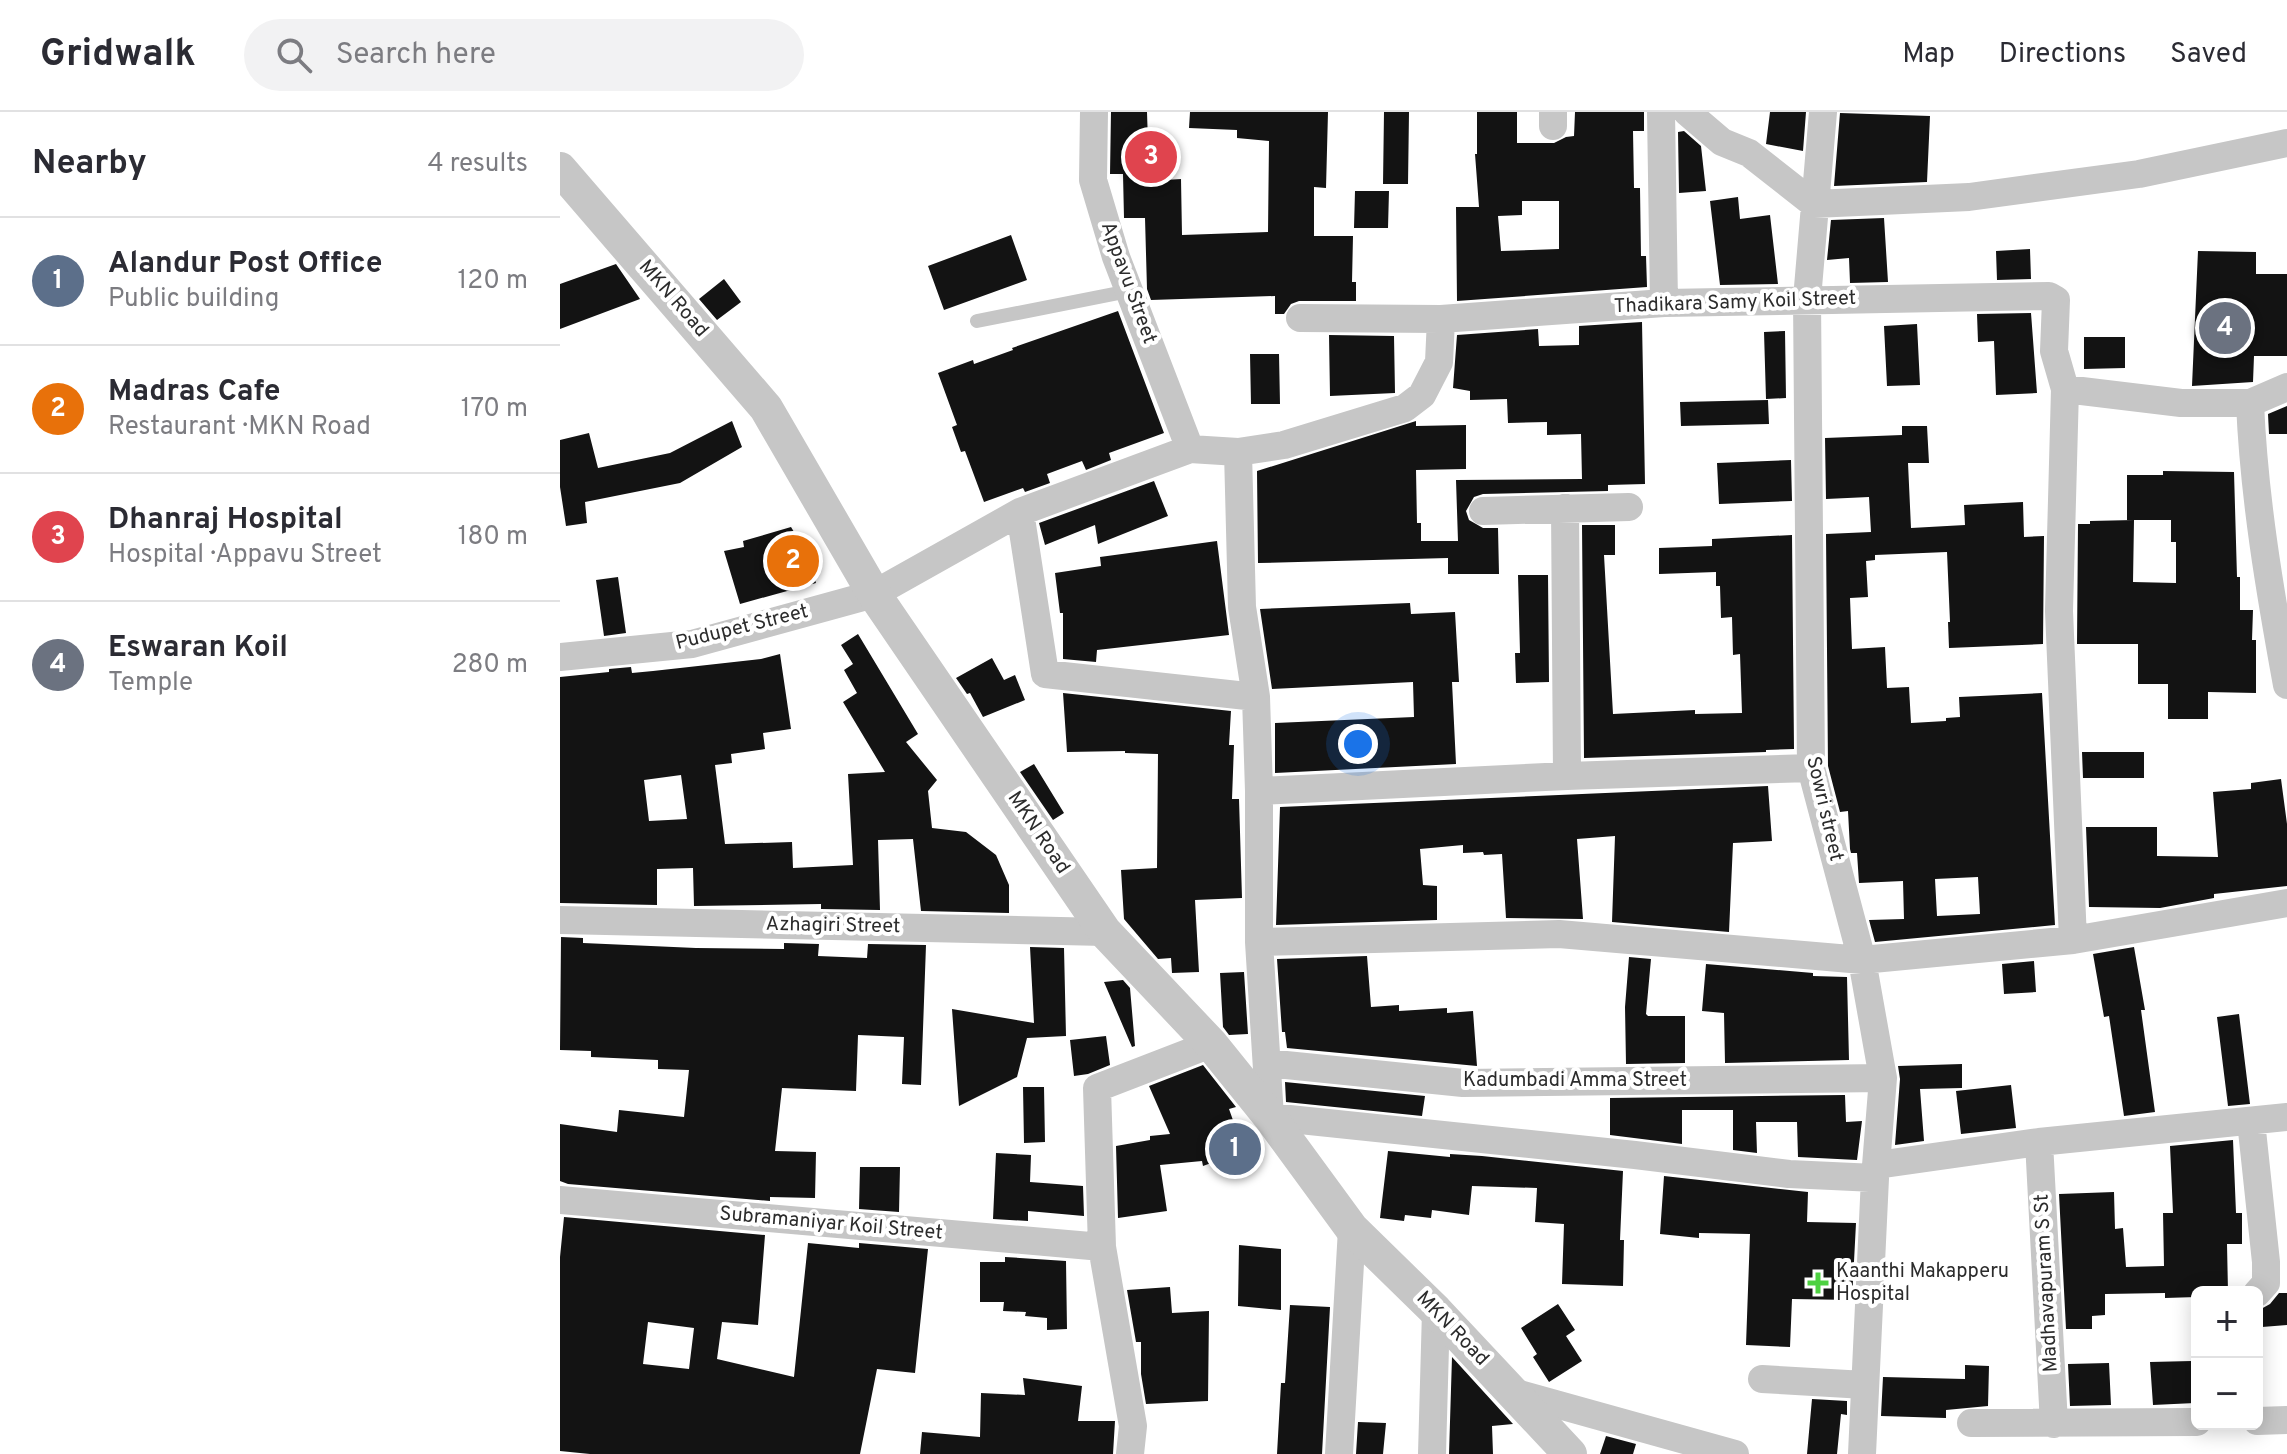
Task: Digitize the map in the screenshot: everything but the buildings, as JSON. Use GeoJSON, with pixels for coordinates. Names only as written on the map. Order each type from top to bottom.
{"type":"FeatureCollection","features":[{"type":"Feature","properties":{"kind":"street","name":"Appavu Street"},"geometry":{"type":"LineString","coordinates":[[1094,112],[1093,180],[1129,291],[1190,449]]}},
{"type":"Feature","properties":{"kind":"street"},"geometry":{"type":"LineString","coordinates":[[1661,112],[1664,303]]}},
{"type":"Feature","properties":{"kind":"street"},"geometry":{"type":"LineString","coordinates":[[1687,112],[1722,142],[1749,153],[1814,204],[1969,197],[2139,174],[2287,143]]}},
{"type":"Feature","properties":{"kind":"street","name":"Sowri street"},"geometry":{"type":"LineString","coordinates":[[1823,112],[1807,299],[1811,768],[1862,960],[1883,1078],[1862,1454]]}},
{"type":"Feature","properties":{"kind":"street","name":"MKN Road"},"geometry":{"type":"LineString","coordinates":[[560,169],[766,408],[874,594],[1105,932],[1211,1044],[1270,1117],[1352,1229],[1436,1311],[1570,1454]]}},
{"type":"Feature","properties":{"kind":"street","name":"Thadikara Samy Koil Street"},"geometry":{"type":"LineString","coordinates":[[1300,318],[1441,319],[1664,303],[2054,297],[2057,306],[2054,351],[2065,389],[2059,611],[2073,940]]}},
{"type":"Feature","properties":{"kind":"street"},"geometry":{"type":"LineString","coordinates":[[874,594],[1020,512],[1190,449],[1238,452],[1284,445],[1405,408],[1422,395],[1439,362],[1441,319]]}},
{"type":"Feature","properties":{"kind":"street"},"geometry":{"type":"LineString","coordinates":[[2065,389],[2181,403],[2250,403],[2287,387]]}},
{"type":"Feature","properties":{"kind":"street"},"geometry":{"type":"LineString","coordinates":[[2250,403],[2251,442],[2267,572],[2287,685]]}},
{"type":"Feature","properties":{"kind":"street"},"geometry":{"type":"LineString","coordinates":[[1238,452],[1242,607],[1256,697],[1259,942],[1270,1117],[1789,1174],[1876,1171],[2039,1142],[2287,1117]]}},
{"type":"Feature","properties":{"kind":"street"},"geometry":{"type":"LineString","coordinates":[[1483,511],[1629,507]]}},
{"type":"Feature","properties":{"kind":"street"},"geometry":{"type":"LineString","coordinates":[[1565,508],[1567,776]]}},
{"type":"Feature","properties":{"kind":"street"},"geometry":{"type":"LineString","coordinates":[[1020,512],[1045,674],[1256,697]]}},
{"type":"Feature","properties":{"kind":"street","name":"Pudupet Street"},"geometry":{"type":"LineString","coordinates":[[560,657],[692,644],[874,594]]}},
{"type":"Feature","properties":{"kind":"street"},"geometry":{"type":"LineString","coordinates":[[1259,791],[1811,768]]}},
{"type":"Feature","properties":{"kind":"street"},"geometry":{"type":"LineString","coordinates":[[1259,942],[1559,934],[1862,960],[2073,940],[2287,903]]}},
{"type":"Feature","properties":{"kind":"street","name":"Azhagiri Street"},"geometry":{"type":"LineString","coordinates":[[560,920],[1105,932]]}},
{"type":"Feature","properties":{"kind":"street"},"geometry":{"type":"LineString","coordinates":[[1130,1454],[1133,1426],[1102,1247],[1097,1088],[1211,1044]]}},
{"type":"Feature","properties":{"kind":"street","name":"Kadumbadi Amma Street"},"geometry":{"type":"LineString","coordinates":[[1267,1063],[1463,1083],[1883,1078]]}},
{"type":"Feature","properties":{"kind":"street"},"geometry":{"type":"LineString","coordinates":[[2251,1121],[2266,1262],[2266,1283],[2263,1286]]}},
{"type":"Feature","properties":{"kind":"street","name":"Madhavapuram S St"},"geometry":{"type":"LineString","coordinates":[[2039,1142],[2054,1424]]}},
{"type":"Feature","properties":{"kind":"street","name":"Subramaniyar Koil Street"},"geometry":{"type":"LineString","coordinates":[[560,1200],[1102,1247]]}},
{"type":"Feature","properties":{"kind":"street"},"geometry":{"type":"LineString","coordinates":[[1339,1454],[1352,1229]]}},
{"type":"Feature","properties":{"kind":"street"},"geometry":{"type":"LineString","coordinates":[[1432,1454],[1436,1311]]}},
{"type":"Feature","properties":{"kind":"street"},"geometry":{"type":"LineString","coordinates":[[1762,1379],[1865,1385]]}},
{"type":"Feature","properties":{"kind":"street"},"geometry":{"type":"LineString","coordinates":[[1512,1392],[1735,1454]]}},
{"type":"Feature","properties":{"kind":"street"},"geometry":{"type":"LineString","coordinates":[[2263,1421],[2287,1420]]}},
{"type":"Feature","properties":{"kind":"street"},"geometry":{"type":"LineString","coordinates":[[1971,1423],[2191,1422]]}},
{"type":"Feature","properties":{"kind":"lane"},"geometry":{"type":"LineString","coordinates":[[977,321],[1129,291]]}},
{"type":"Feature","properties":{"kind":"place","name":"Dhanraj Hospital"},"geometry":{"type":"Point","coordinates":[1151,157]}},
{"type":"Feature","properties":{"kind":"place","name":"Eswaran Koil"},"geometry":{"type":"Point","coordinates":[2225,328]}},
{"type":"Feature","properties":{"kind":"place","name":"Madras Cafe"},"geometry":{"type":"Point","coordinates":[793,561]}},
{"type":"Feature","properties":{"kind":"place","name":"Alandur Post Office"},"geometry":{"type":"Point","coordinates":[1235,1149]}},
{"type":"Feature","properties":{"kind":"place","name":"Kaanthi Makapperu Hospital"},"geometry":{"type":"Point","coordinates":[1818,1283]}}]}
